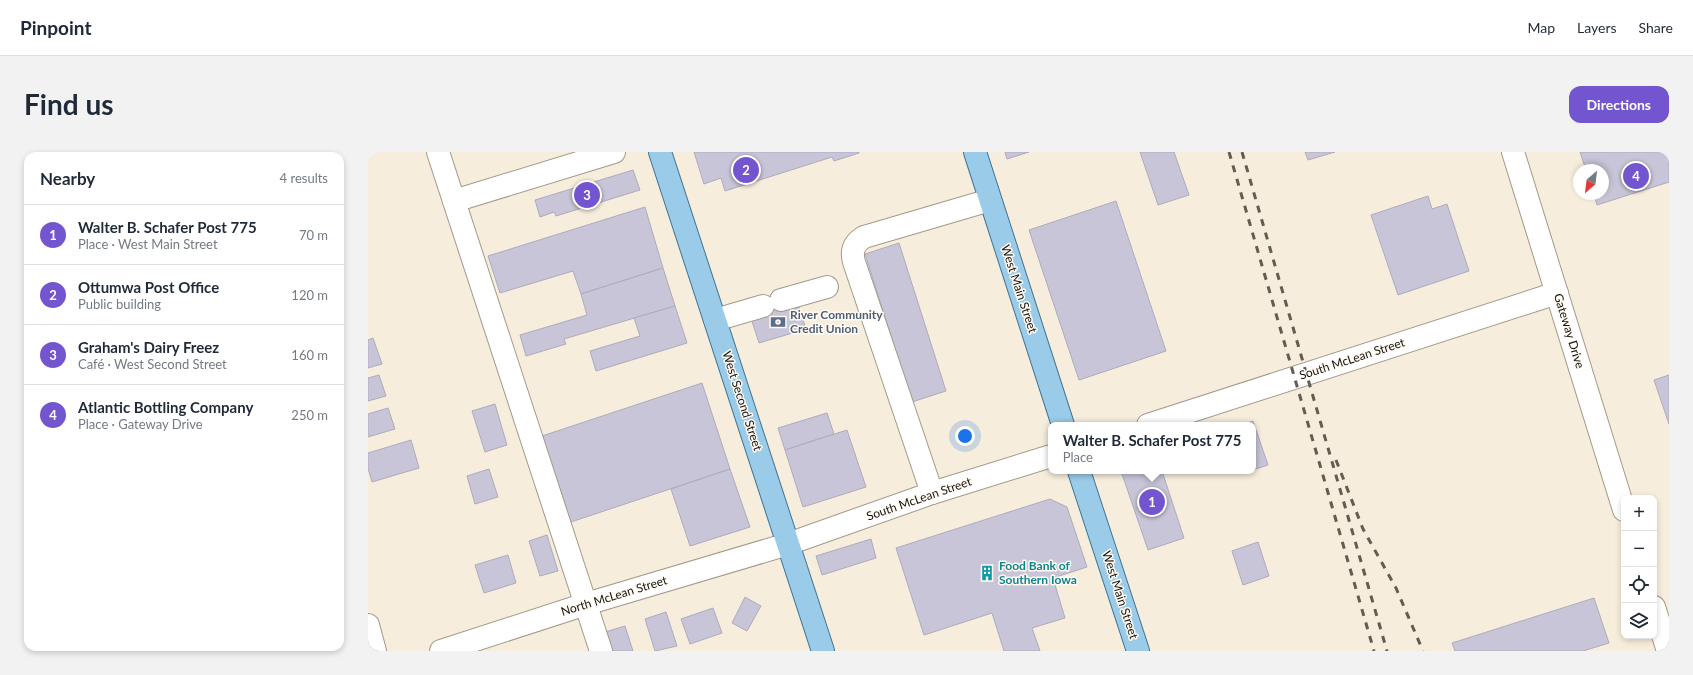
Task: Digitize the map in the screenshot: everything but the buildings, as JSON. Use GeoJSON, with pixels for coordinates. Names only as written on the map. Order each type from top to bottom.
{"type":"FeatureCollection","features":[{"type":"Feature","properties":{"kind":"main road","name":"West Second Street"},"geometry":{"type":"LineString","coordinates":[[660,152],[823,651]]}},
{"type":"Feature","properties":{"kind":"main road","name":"West Main Street"},"geometry":{"type":"LineString","coordinates":[[975,152],[1063,422]]}},
{"type":"Feature","properties":{"kind":"main road","name":"West Main Street"},"geometry":{"type":"LineString","coordinates":[[1079,474],[1138,651]]}},
{"type":"Feature","properties":{"kind":"street"},"geometry":{"type":"LineString","coordinates":[[438,152],[601,651]]}},
{"type":"Feature","properties":{"kind":"street"},"geometry":{"type":"LineString","coordinates":[[454,201],[614,152]]}},
{"type":"Feature","properties":{"kind":"street","name":"Gateway Drive"},"geometry":{"type":"LineString","coordinates":[[1513,152],[1621,500]]}},
{"type":"Feature","properties":{"kind":"street"},"geometry":{"type":"LineString","coordinates":[[932,493],[854,262],[853,250],[859,240],[864,237],[990,200]]}},
{"type":"Feature","properties":{"kind":"street"},"geometry":{"type":"LineString","coordinates":[[715,320],[827,287]]}},
{"type":"Feature","properties":{"kind":"street","name":"South McLean Street"},"geometry":{"type":"LineString","coordinates":[[1157,422],[1557,292]]}},
{"type":"Feature","properties":{"kind":"street","name":"South McLean Street"},"geometry":{"type":"LineString","coordinates":[[788,544],[932,493],[1048,457]]}},
{"type":"Feature","properties":{"kind":"street","name":"North McLean Street"},"geometry":{"type":"LineString","coordinates":[[441,651],[586,604],[788,544]]}},
{"type":"Feature","properties":{"kind":"street"},"geometry":{"type":"LineString","coordinates":[[1657,616],[1668,651]]}},
{"type":"Feature","properties":{"kind":"street"},"geometry":{"type":"LineString","coordinates":[[368,625],[375,651]]}},
{"type":"Feature","properties":{"kind":"railway"},"geometry":{"type":"LineString","coordinates":[[1229,152],[1374,651]]}},
{"type":"Feature","properties":{"kind":"railway"},"geometry":{"type":"LineString","coordinates":[[1242,152],[1387,651]]}},
{"type":"Feature","properties":{"kind":"railway"},"geometry":{"type":"LineString","coordinates":[[1336,460],[1363,529],[1396,588],[1423,651]]}},
{"type":"Feature","properties":{"kind":"place","name":"Ottumwa Post Office"},"geometry":{"type":"Point","coordinates":[746,170]}},
{"type":"Feature","properties":{"kind":"place","name":"Atlantic Bottling Company"},"geometry":{"type":"Point","coordinates":[1636,176]}},
{"type":"Feature","properties":{"kind":"place","name":"Graham's Dairy Freez"},"geometry":{"type":"Point","coordinates":[587,195]}},
{"type":"Feature","properties":{"kind":"place","name":"River Community Credit Union"},"geometry":{"type":"Point","coordinates":[778,322]}},
{"type":"Feature","properties":{"kind":"place","name":"Walter B. Schafer Post 775"},"geometry":{"type":"Point","coordinates":[1152,502]}},
{"type":"Feature","properties":{"kind":"place","name":"Food Bank of Southern Iowa"},"geometry":{"type":"Point","coordinates":[987,573]}}]}
